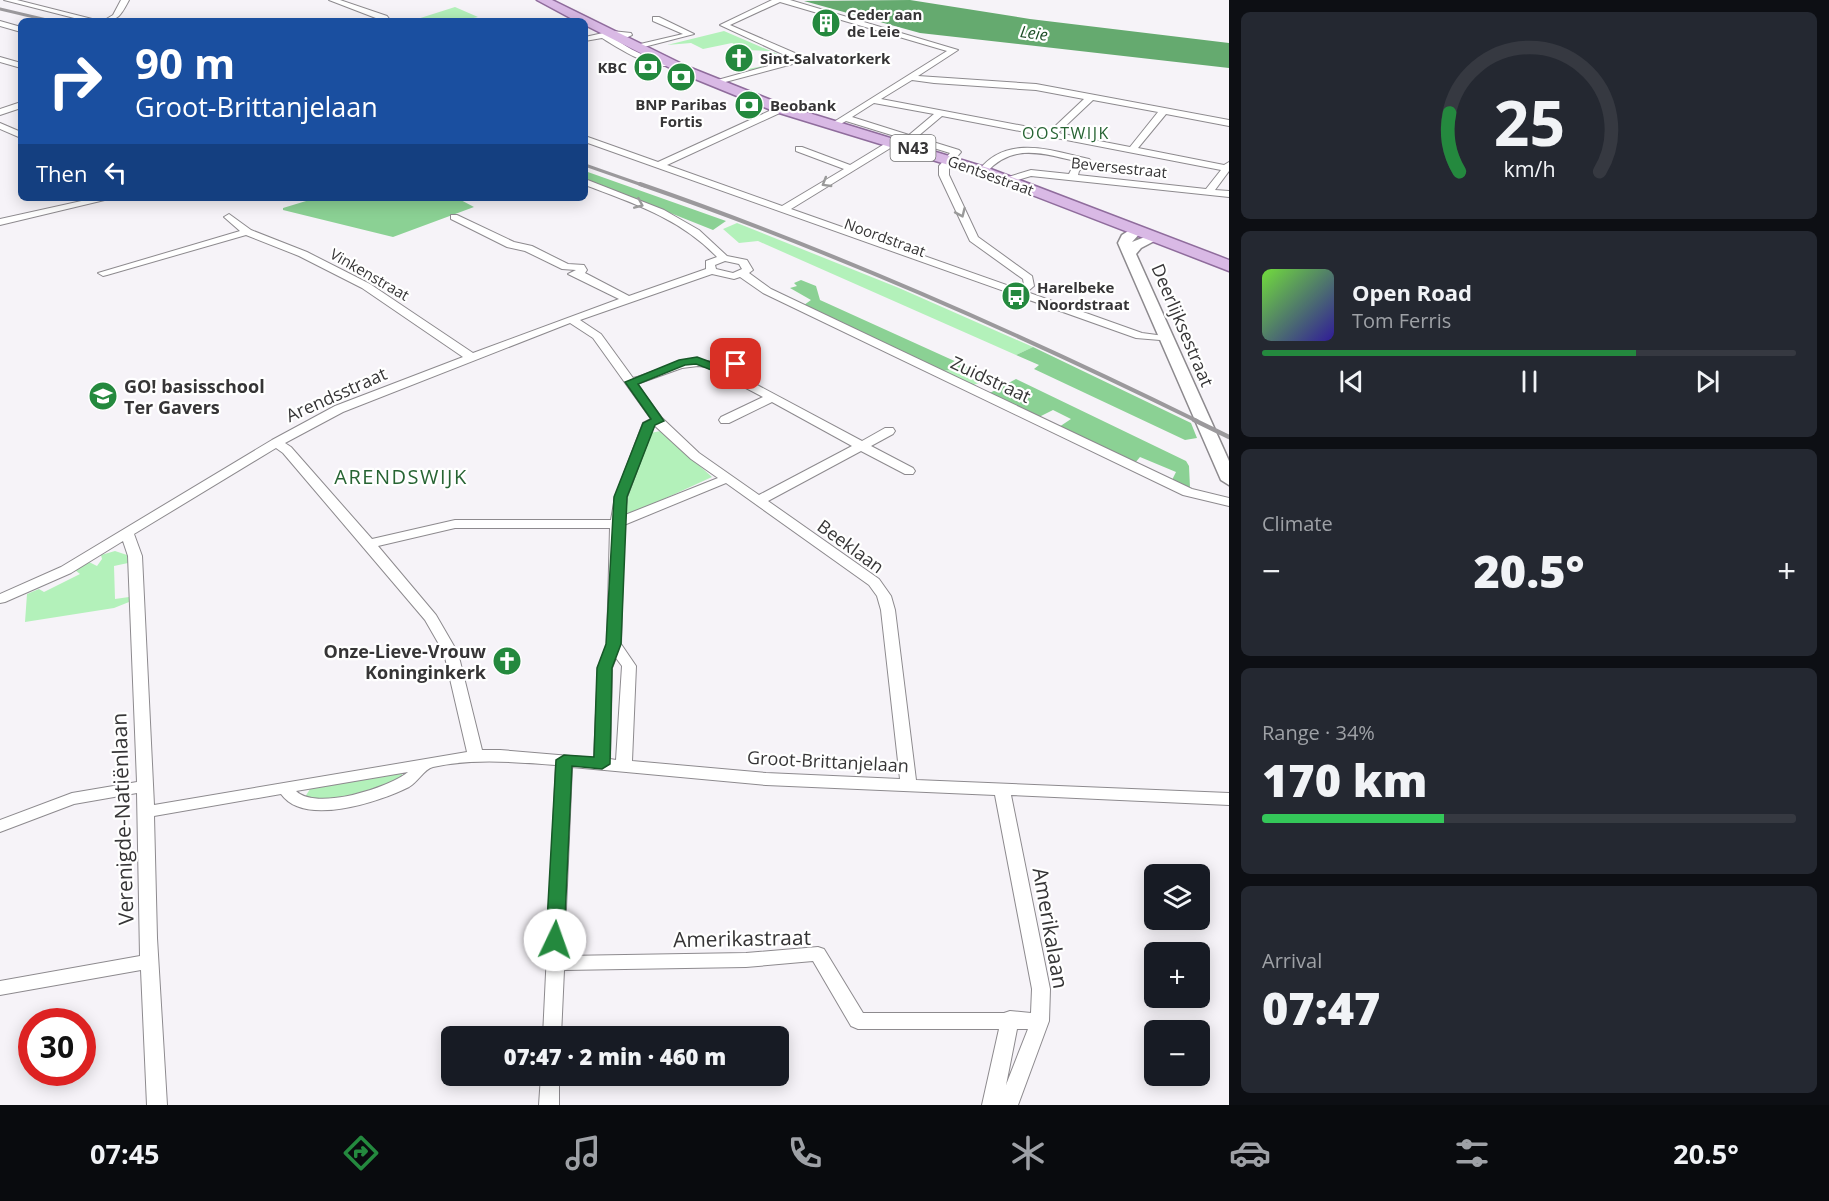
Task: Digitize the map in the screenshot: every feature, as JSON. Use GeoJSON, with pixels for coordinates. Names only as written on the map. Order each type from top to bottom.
{"type":"FeatureCollection","features":[{"type":"Feature","properties":{"kind":"main road","name":"N43"},"geometry":{"type":"LineString","coordinates":[[543,0],[576,18]]}},
{"type":"Feature","properties":{"kind":"main road","name":"N43"},"geometry":{"type":"LineString","coordinates":[[555,0],[628,35]]}},
{"type":"Feature","properties":{"kind":"main road","name":"N43"},"geometry":{"type":"LineString","coordinates":[[588,24],[606,34]]}},
{"type":"Feature","properties":{"kind":"main road","name":"Gentsestraat"},"geometry":{"type":"LineString","coordinates":[[606,34],[644,46]]}},
{"type":"Feature","properties":{"kind":"main road","name":"Gentsestraat"},"geometry":{"type":"LineString","coordinates":[[628,35],[689,72],[781,109],[839,122],[949,159],[1155,237]]}},
{"type":"Feature","properties":{"kind":"main road","name":"Deerlijksestraat"},"geometry":{"type":"LineString","coordinates":[[1136,230],[1125,243],[1229,480]]}},
{"type":"Feature","properties":{"kind":"main road","name":"N43"},"geometry":{"type":"LineString","coordinates":[[1155,237],[1229,266]]}},
{"type":"Feature","properties":{"kind":"main road","name":"Deerlijksestraat"},"geometry":{"type":"LineString","coordinates":[[1130,253],[1136,245],[1155,237]]}},
{"type":"Feature","properties":{"kind":"street"},"geometry":{"type":"LineString","coordinates":[[8,0],[83,18]]}},
{"type":"Feature","properties":{"kind":"street"},"geometry":{"type":"LineString","coordinates":[[112,18],[116,16],[125,0]]}},
{"type":"Feature","properties":{"kind":"street"},"geometry":{"type":"LineString","coordinates":[[333,0],[379,18]]}},
{"type":"Feature","properties":{"kind":"street"},"geometry":{"type":"LineString","coordinates":[[717,83],[801,59],[724,25],[780,0],[953,48],[954,52],[839,122]]}},
{"type":"Feature","properties":{"kind":"street"},"geometry":{"type":"LineString","coordinates":[[644,46],[690,34],[656,19]]}},
{"type":"Feature","properties":{"kind":"street"},"geometry":{"type":"LineString","coordinates":[[0,23],[18,29]]}},
{"type":"Feature","properties":{"kind":"street"},"geometry":{"type":"LineString","coordinates":[[588,38],[606,34],[628,35]]}},
{"type":"Feature","properties":{"kind":"street","name":"Gentsestraat"},"geometry":{"type":"LineString","coordinates":[[606,34],[635,53],[661,63],[673,63]]}},
{"type":"Feature","properties":{"kind":"street"},"geometry":{"type":"LineString","coordinates":[[0,59],[18,65]]}},
{"type":"Feature","properties":{"kind":"street"},"geometry":{"type":"LineString","coordinates":[[912,77],[934,81],[1036,87],[1229,123]]}},
{"type":"Feature","properties":{"kind":"street"},"geometry":{"type":"LineString","coordinates":[[1026,150],[1092,96]]}},
{"type":"Feature","properties":{"kind":"street"},"geometry":{"type":"LineString","coordinates":[[872,100],[938,115],[1228,166],[1209,191]]}},
{"type":"Feature","properties":{"kind":"street"},"geometry":{"type":"LineString","coordinates":[[885,103],[882,109],[885,116]]}},
{"type":"Feature","properties":{"kind":"street"},"geometry":{"type":"LineString","coordinates":[[0,112],[18,106]]}},
{"type":"Feature","properties":{"kind":"street"},"geometry":{"type":"LineString","coordinates":[[659,165],[781,109]]}},
{"type":"Feature","properties":{"kind":"street"},"geometry":{"type":"LineString","coordinates":[[1132,150],[1165,111]]}},
{"type":"Feature","properties":{"kind":"street"},"geometry":{"type":"LineString","coordinates":[[911,138],[938,115]]}},
{"type":"Feature","properties":{"kind":"street"},"geometry":{"type":"LineString","coordinates":[[839,122],[911,138],[956,152],[944,166],[944,175],[970,233],[980,244],[1028,278],[1029,286],[1018,294]]}},
{"type":"Feature","properties":{"kind":"street"},"geometry":{"type":"LineString","coordinates":[[0,126],[18,134]]}},
{"type":"Feature","properties":{"kind":"street","name":"Noordstraat"},"geometry":{"type":"LineString","coordinates":[[588,140],[784,209],[790,218],[941,273],[983,280],[1140,336],[1168,339]]}},
{"type":"Feature","properties":{"kind":"street"},"geometry":{"type":"LineString","coordinates":[[784,209],[894,142]]}},
{"type":"Feature","properties":{"kind":"street"},"geometry":{"type":"LineString","coordinates":[[799,149],[851,168]]}},
{"type":"Feature","properties":{"kind":"street"},"geometry":{"type":"LineString","coordinates":[[983,171],[990,160],[1000,154],[1026,150],[1086,161],[1075,170],[1073,178]]}},
{"type":"Feature","properties":{"kind":"street","name":"Beversestraat"},"geometry":{"type":"LineString","coordinates":[[1008,180],[1026,173],[1229,194]]}},
{"type":"Feature","properties":{"kind":"street","name":"Zuidstraat"},"geometry":{"type":"LineString","coordinates":[[588,183],[695,230],[706,238],[724,258],[740,260],[747,264],[748,270],[743,274],[767,291],[1188,492],[1229,502]]}},
{"type":"Feature","properties":{"kind":"street"},"geometry":{"type":"LineString","coordinates":[[0,222],[94,201]]}},
{"type":"Feature","properties":{"kind":"street","name":"Vinkenstraat"},"geometry":{"type":"LineString","coordinates":[[230,217],[247,232],[303,254],[366,286],[471,357]]}},
{"type":"Feature","properties":{"kind":"street"},"geometry":{"type":"LineString","coordinates":[[454,217],[511,245],[528,248],[566,267],[563,269],[564,273],[578,274],[627,299]]}},
{"type":"Feature","properties":{"kind":"street"},"geometry":{"type":"LineString","coordinates":[[103,273],[247,232]]}},
{"type":"Feature","properties":{"kind":"street"},"geometry":{"type":"LineString","coordinates":[[724,258],[710,263],[711,271],[728,276],[743,274]]}},
{"type":"Feature","properties":{"kind":"street","name":"Arendsstraat"},"geometry":{"type":"LineString","coordinates":[[0,599],[66,570],[276,443],[339,410],[571,319],[711,271]]}},
{"type":"Feature","properties":{"kind":"street","name":"Beeklaan"},"geometry":{"type":"LineString","coordinates":[[571,319],[597,336],[658,421],[695,456],[874,582],[884,596],[898,678],[909,785]]}},
{"type":"Feature","properties":{"kind":"street"},"geometry":{"type":"LineString","coordinates":[[722,371],[750,358]]}},
{"type":"Feature","properties":{"kind":"street"},"geometry":{"type":"LineString","coordinates":[[631,382],[643,380],[683,362],[697,361],[722,371],[909,471]]}},
{"type":"Feature","properties":{"kind":"street"},"geometry":{"type":"LineString","coordinates":[[725,420],[771,398]]}},
{"type":"Feature","properties":{"kind":"street"},"geometry":{"type":"LineString","coordinates":[[602,764],[605,668],[614,644],[621,497],[649,423],[658,421]]}},
{"type":"Feature","properties":{"kind":"street"},"geometry":{"type":"LineString","coordinates":[[757,501],[889,431]]}},
{"type":"Feature","properties":{"kind":"street"},"geometry":{"type":"LineString","coordinates":[[276,443],[287,450],[431,618],[451,653],[476,756]]}},
{"type":"Feature","properties":{"kind":"street"},"geometry":{"type":"LineString","coordinates":[[369,544],[455,524],[607,525],[618,523],[726,479]]}},
{"type":"Feature","properties":{"kind":"street","name":"Verenigde-Natiënlaan"},"geometry":{"type":"LineString","coordinates":[[127,533],[135,556],[157,1105]]}},
{"type":"Feature","properties":{"kind":"street"},"geometry":{"type":"LineString","coordinates":[[614,644],[629,666],[624,766]]}},
{"type":"Feature","properties":{"kind":"street","name":"Groot-Brittanjelaan"},"geometry":{"type":"LineString","coordinates":[[146,812],[476,756],[564,760],[766,779],[1229,799]]}},
{"type":"Feature","properties":{"kind":"street"},"geometry":{"type":"LineString","coordinates":[[552,1026],[564,760]]}},
{"type":"Feature","properties":{"kind":"street"},"geometry":{"type":"LineString","coordinates":[[285,787],[296,801],[307,805],[325,805],[357,799],[405,782],[425,763]]}},
{"type":"Feature","properties":{"kind":"street"},"geometry":{"type":"LineString","coordinates":[[0,826],[72,799],[145,786]]}},
{"type":"Feature","properties":{"kind":"street","name":"Amerikalaan"},"geometry":{"type":"LineString","coordinates":[[1002,789],[1041,989],[1040,1021],[1008,1105]]}},
{"type":"Feature","properties":{"kind":"street","name":"Amerikastraat"},"geometry":{"type":"LineString","coordinates":[[554,963],[746,960],[818,954],[858,1021],[1010,1019],[1040,1021]]}},
{"type":"Feature","properties":{"kind":"street"},"geometry":{"type":"LineString","coordinates":[[0,988],[150,961]]}},
{"type":"Feature","properties":{"kind":"street"},"geometry":{"type":"LineString","coordinates":[[992,1105],[1010,1019]]}},
{"type":"Feature","properties":{"kind":"street"},"geometry":{"type":"LineString","coordinates":[[549,1105],[550,1086]]}},
{"type":"Feature","properties":{"kind":"shaded area"},"geometry":{"type":"Polygon","coordinates":[[[455,7],[478,17],[474,18],[420,18],[455,7]]]}},
{"type":"Feature","properties":{"kind":"shaded area"},"geometry":{"type":"Polygon","coordinates":[[[724,31],[794,61],[752,72],[747,69],[769,65],[762,61],[767,59],[765,56],[770,54],[769,51],[747,50],[732,43],[703,49],[691,43],[667,45],[724,31]]]}},
{"type":"Feature","properties":{"kind":"shaded area"},"geometry":{"type":"Polygon","coordinates":[[[588,172],[726,221],[713,230],[588,180],[588,172]]]}},
{"type":"Feature","properties":{"kind":"shaded area"},"geometry":{"type":"Polygon","coordinates":[[[306,201],[463,201],[474,207],[393,237],[283,210],[283,208],[306,201]]]}},
{"type":"Feature","properties":{"kind":"shaded area"},"geometry":{"type":"Polygon","coordinates":[[[737,223],[899,288],[1033,347],[1016,355],[758,241],[739,243],[723,229],[737,223]]]}},
{"type":"Feature","properties":{"kind":"shaded area"},"geometry":{"type":"Polygon","coordinates":[[[801,280],[816,286],[820,300],[992,378],[989,379],[965,368],[942,371],[804,305],[811,300],[790,288],[797,286],[794,283],[801,280]]]}},
{"type":"Feature","properties":{"kind":"shaded area"},"geometry":{"type":"Polygon","coordinates":[[[1033,347],[1191,423],[1197,438],[1185,440],[1034,369],[1039,365],[1016,355],[1033,347]]]}},
{"type":"Feature","properties":{"kind":"shaded area"},"geometry":{"type":"Polygon","coordinates":[[[965,368],[989,379],[971,386],[942,371],[965,368]]]}},
{"type":"Feature","properties":{"kind":"shaded area"},"geometry":{"type":"Polygon","coordinates":[[[1016,379],[1186,461],[1189,466],[1190,488],[1172,480],[1176,472],[1140,457],[1135,463],[1059,427],[1071,419],[1053,410],[1039,417],[988,394],[1016,379]]]}},
{"type":"Feature","properties":{"kind":"shaded area"},"geometry":{"type":"Polygon","coordinates":[[[661,431],[712,477],[631,514],[624,512],[625,497],[650,433],[661,431]]]}},
{"type":"Feature","properties":{"kind":"shaded area"},"geometry":{"type":"Polygon","coordinates":[[[115,551],[127,555],[128,563],[114,566],[115,599],[129,597],[129,602],[114,608],[25,622],[27,594],[39,589],[44,592],[80,574],[75,570],[89,562],[97,566],[102,559],[101,555],[115,551]]]}},
{"type":"Feature","properties":{"kind":"shaded area"},"geometry":{"type":"Polygon","coordinates":[[[402,773],[402,779],[339,798],[305,797],[310,789],[402,773]]]}},
{"type":"Feature","properties":{"kind":"water","name":"Leie"},"geometry":{"type":"Polygon","coordinates":[[[910,0],[1030,19],[1229,43],[1229,68],[920,33],[804,1],[910,0]]]}},
{"type":"Feature","properties":{"kind":"railway"},"geometry":{"type":"LineString","coordinates":[[0,9],[38,18]]}},
{"type":"Feature","properties":{"kind":"railway"},"geometry":{"type":"LineString","coordinates":[[588,166],[645,186]]}},
{"type":"Feature","properties":{"kind":"railway"},"geometry":{"type":"LineString","coordinates":[[640,184],[782,236],[922,294],[992,324],[1197,421]]}},
{"type":"Feature","properties":{"kind":"railway"},"geometry":{"type":"LineString","coordinates":[[1194,420],[1229,437]]}},
{"type":"Feature","properties":{"kind":"place","name":"Ceder aan de Leie"},"geometry":{"type":"Point","coordinates":[826,23]}},
{"type":"Feature","properties":{"kind":"place","name":"Sint-Salvatorkerk"},"geometry":{"type":"Point","coordinates":[739,58]}},
{"type":"Feature","properties":{"kind":"place","name":"KBC"},"geometry":{"type":"Point","coordinates":[648,67]}},
{"type":"Feature","properties":{"kind":"place","name":"BNP Paribas Fortis"},"geometry":{"type":"Point","coordinates":[681,77]}},
{"type":"Feature","properties":{"kind":"place","name":"Beobank"},"geometry":{"type":"Point","coordinates":[749,105]}},
{"type":"Feature","properties":{"kind":"place","name":"Harelbeke Noordstraat"},"geometry":{"type":"Point","coordinates":[1016,296]}},
{"type":"Feature","properties":{"kind":"place","name":"GO! basisschool Ter Gavers"},"geometry":{"type":"Point","coordinates":[103,396]}},
{"type":"Feature","properties":{"kind":"place","name":"Onze-Lieve-Vrouw Koninginkerk"},"geometry":{"type":"Point","coordinates":[507,661]}},
{"type":"Feature","properties":{"kind":"district","name":"OOSTWIJK"},"geometry":{"type":"Point","coordinates":[1066,133]}},
{"type":"Feature","properties":{"kind":"district","name":"ARENDSWIJK"},"geometry":{"type":"Point","coordinates":[401,476]}},
{"type":"Feature","properties":{"kind":"route"},"geometry":{"type":"LineString","coordinates":[[555,940],[564,760],[602,764],[605,668],[614,644],[621,497],[649,423],[658,421],[631,382],[643,380],[683,362],[697,361],[722,371],[736,364]]}}]}
